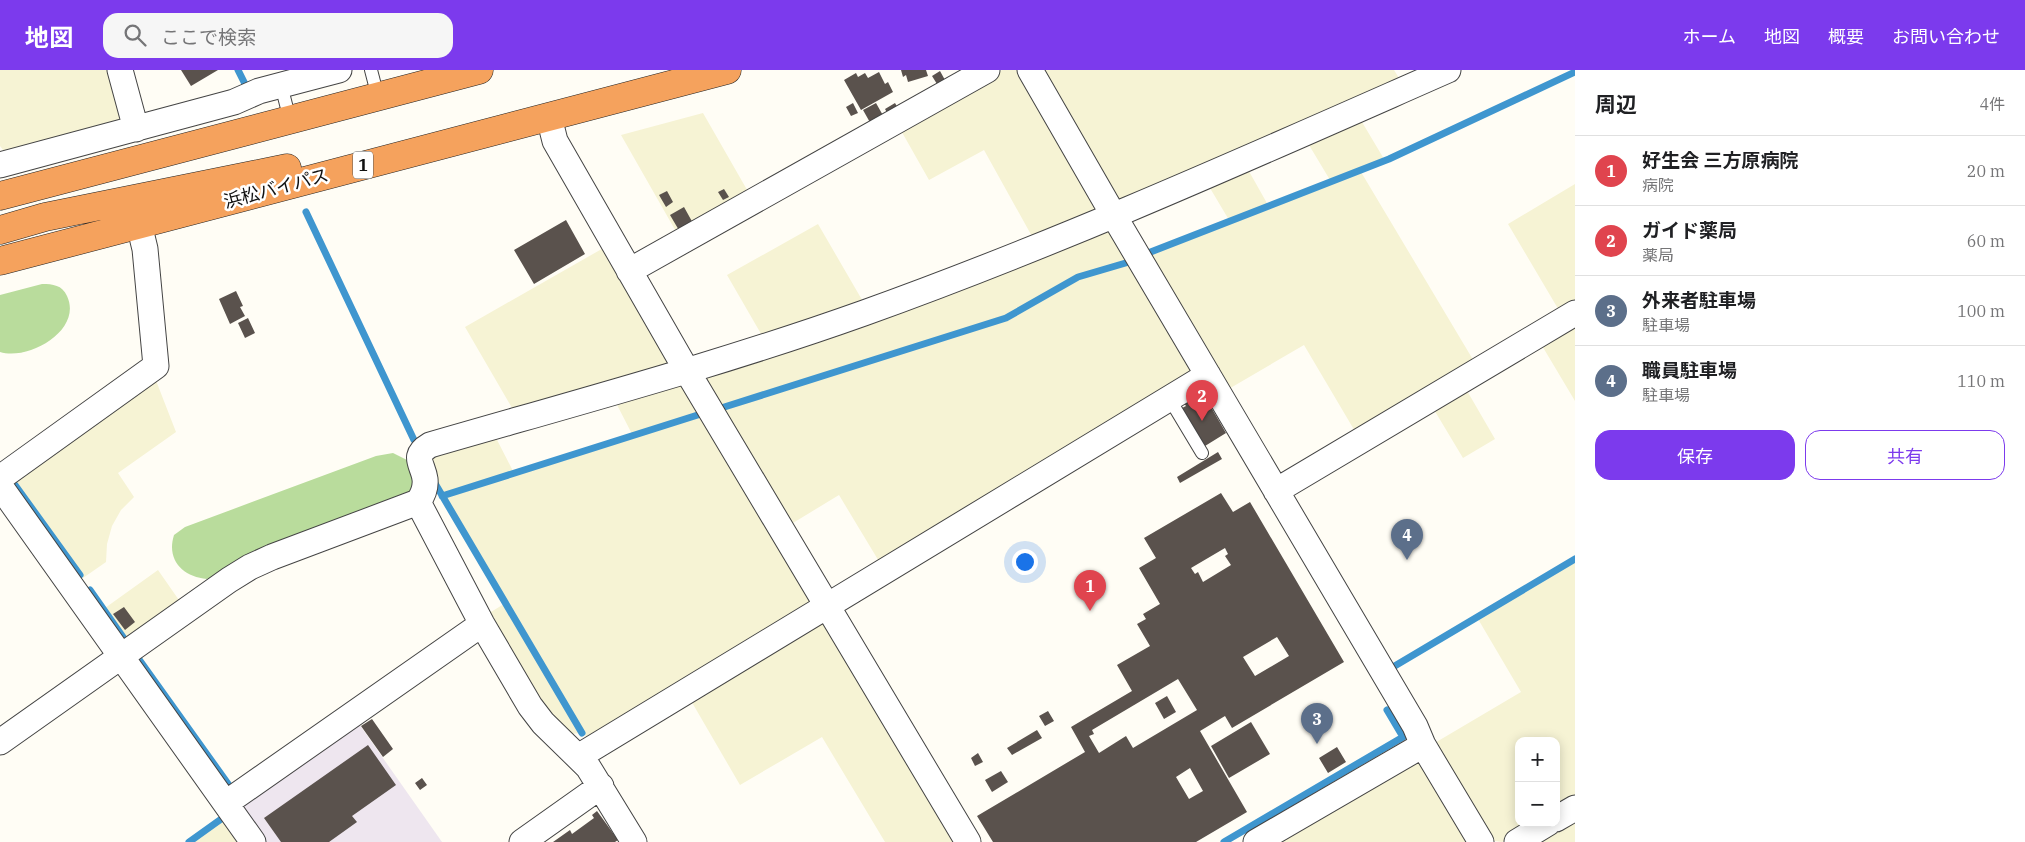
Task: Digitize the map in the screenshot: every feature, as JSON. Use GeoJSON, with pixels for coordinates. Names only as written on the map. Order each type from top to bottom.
{"type":"FeatureCollection","features":[{"type":"Feature","properties":{"kind":"highway","name":"浜松バイパス"},"geometry":{"type":"LineString","coordinates":[[0,261],[727,70]]}},
{"type":"Feature","properties":{"kind":"highway"},"geometry":{"type":"LineString","coordinates":[[0,196],[378,97],[465,72]]}},
{"type":"Feature","properties":{"kind":"highway"},"geometry":{"type":"LineString","coordinates":[[0,230],[45,217],[267,171],[496,130]]}},
{"type":"Feature","properties":{"kind":"street"},"geometry":{"type":"LineString","coordinates":[[120,70],[136,128]]}},
{"type":"Feature","properties":{"kind":"street"},"geometry":{"type":"LineString","coordinates":[[0,165],[234,102],[259,91],[339,70]]}},
{"type":"Feature","properties":{"kind":"street"},"geometry":{"type":"LineString","coordinates":[[629,271],[988,70]]}},
{"type":"Feature","properties":{"kind":"street"},"geometry":{"type":"LineString","coordinates":[[1030,70],[1415,726],[1423,745],[1481,842]]}},
{"type":"Feature","properties":{"kind":"street"},"geometry":{"type":"LineString","coordinates":[[0,742],[250,567],[418,502],[425,486],[419,462],[420,455],[430,445],[687,371],[862,314],[1114,216],[1448,70]]}},
{"type":"Feature","properties":{"kind":"street"},"geometry":{"type":"LineString","coordinates":[[549,117],[555,141],[629,271],[968,842]]}},
{"type":"Feature","properties":{"kind":"street"},"geometry":{"type":"LineString","coordinates":[[0,478],[156,366],[145,249],[139,224]]}},
{"type":"Feature","properties":{"kind":"street"},"geometry":{"type":"LineString","coordinates":[[1276,491],[1575,313]]}},
{"type":"Feature","properties":{"kind":"street"},"geometry":{"type":"LineString","coordinates":[[578,757],[1208,375]]}},
{"type":"Feature","properties":{"kind":"street"},"geometry":{"type":"LineString","coordinates":[[0,486],[253,842]]}},
{"type":"Feature","properties":{"kind":"street"},"geometry":{"type":"LineString","coordinates":[[418,502],[482,624],[543,723],[578,757],[601,786],[634,842]]}},
{"type":"Feature","properties":{"kind":"street"},"geometry":{"type":"LineString","coordinates":[[226,804],[482,624]]}},
{"type":"Feature","properties":{"kind":"street"},"geometry":{"type":"LineString","coordinates":[[1256,842],[1423,745]]}},
{"type":"Feature","properties":{"kind":"street"},"geometry":{"type":"LineString","coordinates":[[522,842],[601,786]]}},
{"type":"Feature","properties":{"kind":"street"},"geometry":{"type":"LineString","coordinates":[[1560,817],[1575,808]]}},
{"type":"Feature","properties":{"kind":"street"},"geometry":{"type":"LineString","coordinates":[[1517,842],[1541,827]]}},
{"type":"Feature","properties":{"kind":"lane"},"geometry":{"type":"LineString","coordinates":[[371,70],[378,97]]}},
{"type":"Feature","properties":{"kind":"lane"},"geometry":{"type":"LineString","coordinates":[[281,85],[290,120]]}},
{"type":"Feature","properties":{"kind":"lane"},"geometry":{"type":"LineString","coordinates":[[1170,398],[1202,453]]}},
{"type":"Feature","properties":{"kind":"shaded area"},"geometry":{"type":"Polygon","coordinates":[[[0,70],[111,70],[124,118],[4,151],[0,146],[0,70]]]}},
{"type":"Feature","properties":{"kind":"shaded area"},"geometry":{"type":"Polygon","coordinates":[[[1002,70],[1020,70],[1097,205],[1094,217],[1034,240],[984,150],[929,180],[899,127],[1002,70]]]}},
{"type":"Feature","properties":{"kind":"shaded area"},"geometry":{"type":"Polygon","coordinates":[[[1041,70],[1394,70],[1402,83],[1127,203],[1114,199],[1041,70]]]}},
{"type":"Feature","properties":{"kind":"shaded area"},"geometry":{"type":"Polygon","coordinates":[[[703,113],[750,195],[678,235],[621,135],[703,113]]]}},
{"type":"Feature","properties":{"kind":"shaded area"},"geometry":{"type":"Polygon","coordinates":[[[1359,117],[1384,159],[1330,180],[1306,140],[1359,117]]]}},
{"type":"Feature","properties":{"kind":"shaded area"},"geometry":{"type":"Polygon","coordinates":[[[1246,166],[1268,205],[1229,220],[1207,183],[1246,166]]]}},
{"type":"Feature","properties":{"kind":"shaded area"},"geometry":{"type":"Polygon","coordinates":[[[1361,172],[1475,363],[1356,433],[1304,345],[1227,390],[1147,255],[1361,172]]]}},
{"type":"Feature","properties":{"kind":"shaded area"},"geometry":{"type":"Polygon","coordinates":[[[1575,184],[1575,303],[1560,312],[1508,224],[1575,184]]]}},
{"type":"Feature","properties":{"kind":"shaded area"},"geometry":{"type":"Polygon","coordinates":[[[818,224],[865,305],[764,339],[727,275],[818,224]]]}},
{"type":"Feature","properties":{"kind":"shaded area"},"geometry":{"type":"Polygon","coordinates":[[[1101,229],[1114,234],[1130,261],[1077,275],[1005,316],[717,407],[702,383],[706,372],[1101,229]]]}},
{"type":"Feature","properties":{"kind":"shaded area"},"geometry":{"type":"Polygon","coordinates":[[[607,246],[671,359],[667,369],[515,413],[465,327],[607,246]]]}},
{"type":"Feature","properties":{"kind":"shaded area"},"geometry":{"type":"Polygon","coordinates":[[[1131,264],[1195,372],[880,563],[839,495],[788,526],[719,411],[1007,319],[1079,278],[1131,264]]]}},
{"type":"Feature","properties":{"kind":"shaded area"},"geometry":{"type":"Polygon","coordinates":[[[1575,324],[1575,401],[1541,344],[1575,324]]]}},
{"type":"Feature","properties":{"kind":"shaded area"},"geometry":{"type":"Polygon","coordinates":[[[155,378],[176,432],[118,473],[134,497],[121,510],[112,526],[107,544],[106,562],[83,578],[13,480],[155,378]]]}},
{"type":"Feature","properties":{"kind":"shaded area"},"geometry":{"type":"Polygon","coordinates":[[[675,382],[688,387],[703,412],[632,434],[614,399],[675,382]]]}},
{"type":"Feature","properties":{"kind":"shaded area"},"geometry":{"type":"Polygon","coordinates":[[[1466,389],[1495,439],[1463,458],[1433,408],[1466,389]]]}},
{"type":"Feature","properties":{"kind":"shaded area"},"geometry":{"type":"Polygon","coordinates":[[[705,415],[816,602],[588,740],[445,497],[705,415]]]}},
{"type":"Feature","properties":{"kind":"shaded area"},"geometry":{"type":"Polygon","coordinates":[[[494,434],[513,471],[443,494],[427,463],[432,452],[494,434]]]}},
{"type":"Feature","properties":{"kind":"shaded area"},"geometry":{"type":"Polygon","coordinates":[[[1575,561],[1575,799],[1560,808],[1560,737],[1515,737],[1515,827],[1527,827],[1502,842],[1488,840],[1433,744],[1521,692],[1478,619],[1575,561]]]}},
{"type":"Feature","properties":{"kind":"shaded area"},"geometry":{"type":"Polygon","coordinates":[[[158,570],[181,603],[128,640],[105,608],[158,570]]]}},
{"type":"Feature","properties":{"kind":"shaded area"},"geometry":{"type":"Polygon","coordinates":[[[504,604],[580,733],[564,735],[543,713],[486,615],[504,604]]]}},
{"type":"Feature","properties":{"kind":"shaded area"},"geometry":{"type":"Polygon","coordinates":[[[818,622],[830,625],[959,842],[885,842],[822,737],[740,785],[690,699],[818,622]]]}},
{"type":"Feature","properties":{"kind":"shaded area"},"geometry":{"type":"Polygon","coordinates":[[[359,724],[442,842],[264,842],[240,808],[359,724]]]}},
{"type":"Feature","properties":{"kind":"shaded area"},"geometry":{"type":"Polygon","coordinates":[[[1414,760],[1426,764],[1472,842],[1274,842],[1414,760]]]}},
{"type":"Feature","properties":{"kind":"shaded area"},"geometry":{"type":"Polygon","coordinates":[[[1575,816],[1575,842],[1531,842],[1556,827],[1560,827],[1560,825],[1575,816]]]}},
{"type":"Feature","properties":{"kind":"shaded area"},"geometry":{"type":"Polygon","coordinates":[[[225,818],[242,842],[192,842],[225,818]]]}},
{"type":"Feature","properties":{"kind":"green space"},"geometry":{"type":"Polygon","coordinates":[[[42,284],[50,284],[63,289],[70,309],[67,320],[60,331],[38,347],[12,354],[0,352],[0,295],[42,284]]]}},
{"type":"Feature","properties":{"kind":"green space"},"geometry":{"type":"Polygon","coordinates":[[[393,453],[409,461],[415,479],[409,493],[207,579],[191,575],[178,566],[172,552],[172,544],[174,535],[185,527],[376,456],[393,453]]]}},
{"type":"Feature","properties":{"kind":"building"},"geometry":{"type":"Polygon","coordinates":[[[181,70],[218,70],[191,86],[181,70]]]}},
{"type":"Feature","properties":{"kind":"building"},"geometry":{"type":"Polygon","coordinates":[[[901,70],[926,70],[928,76],[908,82],[906,75],[903,77],[901,70]]]}},
{"type":"Feature","properties":{"kind":"building"},"geometry":{"type":"Polygon","coordinates":[[[940,71],[945,80],[937,84],[932,76],[940,71]]]}},
{"type":"Feature","properties":{"kind":"building"},"geometry":{"type":"Polygon","coordinates":[[[879,72],[885,84],[888,82],[893,92],[861,110],[844,80],[856,73],[858,77],[865,73],[868,78],[879,72]]]}},
{"type":"Feature","properties":{"kind":"building"},"geometry":{"type":"Polygon","coordinates":[[[853,103],[858,113],[851,116],[846,107],[853,103]]]}},
{"type":"Feature","properties":{"kind":"building"},"geometry":{"type":"Polygon","coordinates":[[[876,103],[885,119],[872,126],[863,110],[876,103]]]}},
{"type":"Feature","properties":{"kind":"building"},"geometry":{"type":"Polygon","coordinates":[[[895,103],[899,110],[889,116],[885,109],[895,103]]]}},
{"type":"Feature","properties":{"kind":"building"},"geometry":{"type":"Polygon","coordinates":[[[724,189],[729,197],[723,200],[718,192],[724,189]]]}},
{"type":"Feature","properties":{"kind":"building"},"geometry":{"type":"Polygon","coordinates":[[[667,191],[673,202],[666,207],[659,195],[667,191]]]}},
{"type":"Feature","properties":{"kind":"building"},"geometry":{"type":"Polygon","coordinates":[[[684,207],[694,225],[680,232],[670,215],[684,207]]]}},
{"type":"Feature","properties":{"kind":"building"},"geometry":{"type":"Polygon","coordinates":[[[566,220],[585,254],[534,284],[514,250],[566,220]]]}},
{"type":"Feature","properties":{"kind":"building"},"geometry":{"type":"Polygon","coordinates":[[[236,291],[243,306],[240,307],[245,316],[230,324],[219,299],[236,291]]]}},
{"type":"Feature","properties":{"kind":"building"},"geometry":{"type":"Polygon","coordinates":[[[248,318],[255,333],[245,338],[238,323],[248,318]]]}},
{"type":"Feature","properties":{"kind":"building"},"geometry":{"type":"Polygon","coordinates":[[[1197,394],[1199,398],[1204,395],[1226,433],[1205,446],[1178,410],[1186,406],[1183,402],[1197,394]]]}},
{"type":"Feature","properties":{"kind":"building"},"geometry":{"type":"Polygon","coordinates":[[[1218,452],[1222,459],[1180,483],[1177,477],[1218,452]]]}},
{"type":"Feature","properties":{"kind":"building"},"geometry":{"type":"Polygon","coordinates":[[[1221,493],[1233,512],[1250,502],[1344,662],[1232,728],[1225,716],[1200,731],[1247,812],[1196,842],[993,842],[977,816],[1085,752],[1071,727],[1132,691],[1117,665],[1150,646],[1137,624],[1146,619],[1143,614],[1160,604],[1139,568],[1156,558],[1144,538],[1221,493]],[[1225,548],[1191,568],[1195,574],[1198,572],[1203,582],[1231,565],[1225,556],[1228,554],[1225,548]],[[1277,637],[1243,657],[1255,676],[1289,656],[1277,637]],[[1178,679],[1092,730],[1094,734],[1089,736],[1099,753],[1126,736],[1133,748],[1197,710],[1178,679]],[[1190,768],[1176,777],[1189,799],[1203,791],[1190,768]]]}},
{"type":"Feature","properties":{"kind":"building"},"geometry":{"type":"Polygon","coordinates":[[[124,607],[135,622],[125,630],[113,614],[124,607]]]}},
{"type":"Feature","properties":{"kind":"building"},"geometry":{"type":"Polygon","coordinates":[[[1167,696],[1176,712],[1164,719],[1155,703],[1167,696]]]}},
{"type":"Feature","properties":{"kind":"building"},"geometry":{"type":"Polygon","coordinates":[[[1048,711],[1054,721],[1045,726],[1039,716],[1048,711]]]}},
{"type":"Feature","properties":{"kind":"building"},"geometry":{"type":"Polygon","coordinates":[[[372,719],[393,749],[383,757],[361,726],[372,719]]]}},
{"type":"Feature","properties":{"kind":"building"},"geometry":{"type":"Polygon","coordinates":[[[1251,722],[1270,754],[1229,778],[1211,746],[1251,722]]]}},
{"type":"Feature","properties":{"kind":"building"},"geometry":{"type":"Polygon","coordinates":[[[1037,730],[1042,738],[1012,755],[1007,748],[1037,730]]]}},
{"type":"Feature","properties":{"kind":"building"},"geometry":{"type":"Polygon","coordinates":[[[368,745],[396,785],[352,816],[357,822],[329,842],[281,842],[264,818],[368,745]]]}},
{"type":"Feature","properties":{"kind":"building"},"geometry":{"type":"Polygon","coordinates":[[[1337,747],[1346,762],[1328,773],[1319,758],[1337,747]]]}},
{"type":"Feature","properties":{"kind":"building"},"geometry":{"type":"Polygon","coordinates":[[[978,753],[983,762],[975,766],[971,758],[978,753]]]}},
{"type":"Feature","properties":{"kind":"building"},"geometry":{"type":"Polygon","coordinates":[[[1001,771],[1008,782],[992,792],[985,780],[1001,771]]]}},
{"type":"Feature","properties":{"kind":"building"},"geometry":{"type":"Polygon","coordinates":[[[422,778],[427,785],[420,790],[415,783],[422,778]]]}},
{"type":"Feature","properties":{"kind":"building"},"geometry":{"type":"Polygon","coordinates":[[[597,811],[618,840],[615,842],[553,842],[570,830],[572,834],[594,818],[592,815],[597,811]]]}},
{"type":"Feature","properties":{"kind":"waterway"},"geometry":{"type":"LineString","coordinates":[[238,70],[248,90]]}},
{"type":"Feature","properties":{"kind":"waterway"},"geometry":{"type":"LineString","coordinates":[[1148,253],[1389,159],[1575,72]]}},
{"type":"Feature","properties":{"kind":"waterway"},"geometry":{"type":"LineString","coordinates":[[306,212],[414,440]]}},
{"type":"Feature","properties":{"kind":"waterway"},"geometry":{"type":"LineString","coordinates":[[718,409],[1006,318],[1078,277],[1129,262]]}},
{"type":"Feature","properties":{"kind":"waterway"},"geometry":{"type":"LineString","coordinates":[[442,496],[704,413]]}},
{"type":"Feature","properties":{"kind":"waterway"},"geometry":{"type":"LineString","coordinates":[[433,480],[582,733]]}},
{"type":"Feature","properties":{"kind":"waterway"},"geometry":{"type":"LineString","coordinates":[[15,485],[80,575]]}},
{"type":"Feature","properties":{"kind":"waterway"},"geometry":{"type":"LineString","coordinates":[[1393,667],[1575,559]]}},
{"type":"Feature","properties":{"kind":"waterway"},"geometry":{"type":"LineString","coordinates":[[90,590],[125,640]]}},
{"type":"Feature","properties":{"kind":"waterway"},"geometry":{"type":"LineString","coordinates":[[138,658],[231,788]]}},
{"type":"Feature","properties":{"kind":"waterway"},"geometry":{"type":"LineString","coordinates":[[1224,842],[1403,737],[1387,710]]}},
{"type":"Feature","properties":{"kind":"waterway"},"geometry":{"type":"LineString","coordinates":[[189,842],[224,817]]}},
{"type":"Feature","properties":{"kind":"place","name":"ガイド薬局"},"geometry":{"type":"Point","coordinates":[1202,421]}},
{"type":"Feature","properties":{"kind":"place","name":"職員駐車場"},"geometry":{"type":"Point","coordinates":[1407,560]}},
{"type":"Feature","properties":{"kind":"place","name":"好生会 三方原病院"},"geometry":{"type":"Point","coordinates":[1090,611]}},
{"type":"Feature","properties":{"kind":"place","name":"外来者駐車場"},"geometry":{"type":"Point","coordinates":[1317,744]}}]}
